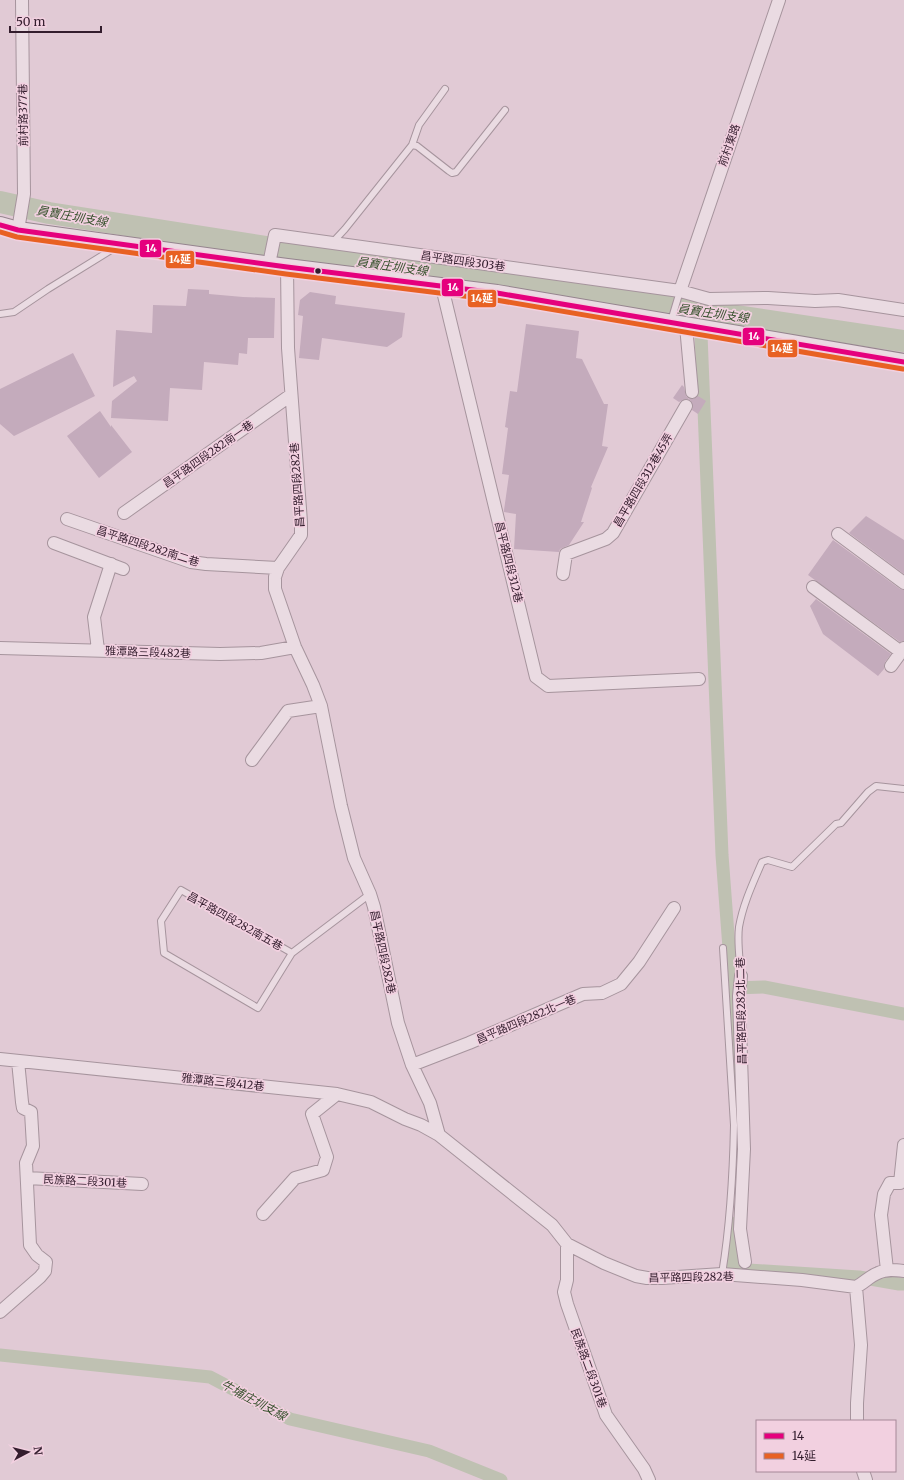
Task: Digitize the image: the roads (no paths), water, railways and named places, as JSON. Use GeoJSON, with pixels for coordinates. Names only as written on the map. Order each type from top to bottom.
{"type":"FeatureCollection","features":[{"type":"Feature","properties":{"kind":"street","name":"前村路377巷"},"geometry":{"type":"LineString","coordinates":[[18,230],[24,194],[22,0]]}},
{"type":"Feature","properties":{"kind":"street","name":"前村東路"},"geometry":{"type":"LineString","coordinates":[[680,291],[779,0]]}},
{"type":"Feature","properties":{"kind":"street"},"geometry":{"type":"LineString","coordinates":[[0,225],[18,230],[122,243],[287,267],[496,293],[676,321],[904,362]]}},
{"type":"Feature","properties":{"kind":"street","name":"昌平路四段303巷"},"geometry":{"type":"LineString","coordinates":[[269,264],[275,235],[680,291],[709,299],[768,298],[815,301],[838,300],[904,310]]}},
{"type":"Feature","properties":{"kind":"street","name":"昌平路四段282巷"},"geometry":{"type":"LineString","coordinates":[[287,267],[288,348],[301,535],[278,568],[275,577],[275,589],[295,647],[321,706],[341,806],[354,858],[370,894],[374,907],[398,1023],[412,1065],[430,1103],[439,1135],[552,1226],[567,1244],[604,1263],[642,1277],[662,1278],[722,1274],[746,1270],[802,1280],[860,1285]]}},
{"type":"Feature","properties":{"kind":"street","name":"昌平路四段312巷"},"geometry":{"type":"LineString","coordinates":[[442,287],[536,677],[548,686],[699,679]]}},
{"type":"Feature","properties":{"kind":"street"},"geometry":{"type":"LineString","coordinates":[[676,321],[692,392]]}},
{"type":"Feature","properties":{"kind":"street","name":"昌平路四段282南一巷"},"geometry":{"type":"LineString","coordinates":[[124,513],[291,395]]}},
{"type":"Feature","properties":{"kind":"street","name":"昌平路四段312巷45弄"},"geometry":{"type":"LineString","coordinates":[[563,574],[566,554],[606,539],[613,533],[686,406]]}},
{"type":"Feature","properties":{"kind":"street","name":"昌平路四段282南二巷"},"geometry":{"type":"LineString","coordinates":[[67,519],[190,562],[278,568]]}},
{"type":"Feature","properties":{"kind":"street"},"geometry":{"type":"LineString","coordinates":[[838,534],[904,583]]}},
{"type":"Feature","properties":{"kind":"street"},"geometry":{"type":"LineString","coordinates":[[54,543],[123,569]]}},
{"type":"Feature","properties":{"kind":"street"},"geometry":{"type":"LineString","coordinates":[[98,650],[94,617],[111,564]]}},
{"type":"Feature","properties":{"kind":"street"},"geometry":{"type":"LineString","coordinates":[[813,587],[902,650],[891,666]]}},
{"type":"Feature","properties":{"kind":"street","name":"雅潭路三段482巷"},"geometry":{"type":"LineString","coordinates":[[0,648],[227,654],[261,653],[295,647]]}},
{"type":"Feature","properties":{"kind":"street"},"geometry":{"type":"LineString","coordinates":[[252,760],[288,711],[321,706]]}},
{"type":"Feature","properties":{"kind":"street","name":"昌平路四段282北一巷"},"geometry":{"type":"LineString","coordinates":[[412,1065],[469,1043],[583,994],[602,993],[621,984],[639,962],[674,908]]}},
{"type":"Feature","properties":{"kind":"street","name":"昌平路四段282北二巷"},"geometry":{"type":"LineString","coordinates":[[741,976],[739,996],[744,1149],[740,1229],[746,1270]]}},
{"type":"Feature","properties":{"kind":"street","name":"雅潭路三段412巷"},"geometry":{"type":"LineString","coordinates":[[0,1060],[337,1094],[371,1102],[439,1135]]}},
{"type":"Feature","properties":{"kind":"street","name":"民族路二段301巷"},"geometry":{"type":"LineString","coordinates":[[0,1312],[40,1277],[45,1271],[46,1262],[37,1255],[30,1245],[26,1163],[33,1146],[31,1112],[24,1108],[22,1102],[18,1061]]}},
{"type":"Feature","properties":{"kind":"street"},"geometry":{"type":"LineString","coordinates":[[263,1214],[295,1178],[323,1170],[327,1157],[312,1114],[337,1094]]}},
{"type":"Feature","properties":{"kind":"street"},"geometry":{"type":"LineString","coordinates":[[882,1272],[881,1215],[884,1194],[890,1183],[902,1183],[904,1145]]}},
{"type":"Feature","properties":{"kind":"street","name":"民族路二段301巷"},"geometry":{"type":"LineString","coordinates":[[27,1178],[142,1184]]}},
{"type":"Feature","properties":{"kind":"street","name":"民族路二段301巷"},"geometry":{"type":"LineString","coordinates":[[567,1244],[566,1280],[564,1292],[567,1304],[606,1416],[644,1469],[649,1480]]}},
{"type":"Feature","properties":{"kind":"street"},"geometry":{"type":"LineString","coordinates":[[857,1420],[861,1345],[860,1285],[882,1272],[904,1271]]}},
{"type":"Feature","properties":{"kind":"lane"},"geometry":{"type":"LineString","coordinates":[[332,243],[345,229],[412,145],[418,125],[445,89]]}},
{"type":"Feature","properties":{"kind":"lane"},"geometry":{"type":"LineString","coordinates":[[412,145],[417,146],[452,173],[456,172],[505,110]]}},
{"type":"Feature","properties":{"kind":"lane"},"geometry":{"type":"LineString","coordinates":[[0,314],[14,312],[122,243]]}},
{"type":"Feature","properties":{"kind":"lane"},"geometry":{"type":"LineString","coordinates":[[676,321],[680,291]]}},
{"type":"Feature","properties":{"kind":"lane","name":"昌平路四段282北二巷"},"geometry":{"type":"LineString","coordinates":[[741,976],[738,937],[739,926],[749,892],[762,862],[768,860],[792,867],[836,824],[841,824],[868,792],[876,786],[904,789]]}},
{"type":"Feature","properties":{"kind":"lane","name":"昌平路四段282南五巷"},"geometry":{"type":"LineString","coordinates":[[292,953],[181,890],[161,921],[164,953],[258,1008],[292,953],[370,894]]}},
{"type":"Feature","properties":{"kind":"lane"},"geometry":{"type":"LineString","coordinates":[[722,1274],[729,1228],[734,1125],[723,948]]}},
{"type":"Feature","properties":{"kind":"lane"},"geometry":{"type":"LineString","coordinates":[[734,1125],[744,1114]]}},
{"type":"Feature","properties":{"kind":"waterway","name":"員寶庄圳支線"},"geometry":{"type":"LineString","coordinates":[[0,202],[49,213],[305,253],[904,341]]}},
{"type":"Feature","properties":{"kind":"waterway"},"geometry":{"type":"LineString","coordinates":[[700,310],[722,855],[732,988],[737,1099]]}},
{"type":"Feature","properties":{"kind":"waterway"},"geometry":{"type":"LineString","coordinates":[[732,988],[764,987],[904,1014]]}},
{"type":"Feature","properties":{"kind":"waterway"},"geometry":{"type":"LineString","coordinates":[[736,1223],[733,1269],[859,1277],[904,1284]]}},
{"type":"Feature","properties":{"kind":"waterway","name":"牛埔庄圳支線"},"geometry":{"type":"LineString","coordinates":[[0,1355],[210,1377],[290,1419],[429,1451],[501,1480]]}}]}
